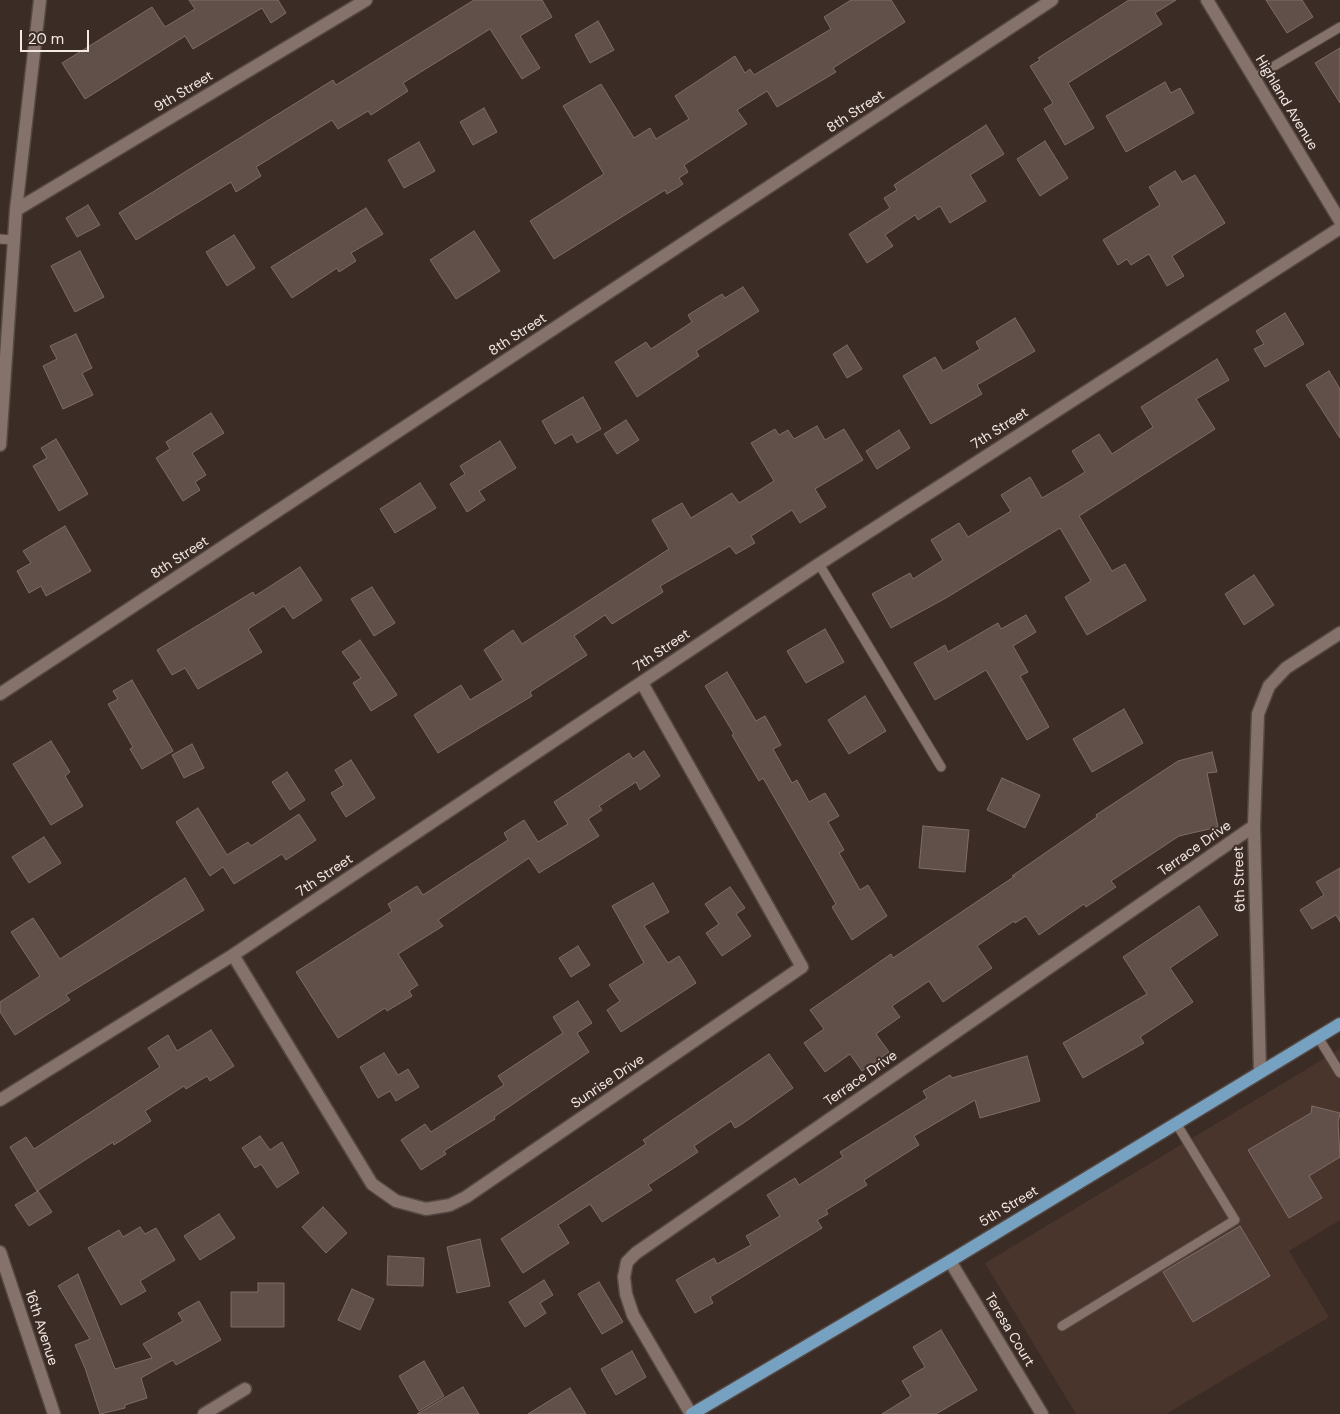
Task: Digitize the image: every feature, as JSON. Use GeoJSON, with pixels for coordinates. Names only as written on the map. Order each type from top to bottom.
{"type":"FeatureCollection","features":[{"type":"Feature","properties":{"kind":"main road","name":"5th Street"},"geometry":{"type":"LineString","coordinates":[[692,1414],[950,1261],[1340,1024]]}},
{"type":"Feature","properties":{"kind":"street"},"geometry":{"type":"LineString","coordinates":[[0,445],[16,210],[40,0]]}},
{"type":"Feature","properties":{"kind":"street","name":"9th Street"},"geometry":{"type":"LineString","coordinates":[[16,210],[366,0]]}},
{"type":"Feature","properties":{"kind":"street","name":"8th Street"},"geometry":{"type":"LineString","coordinates":[[0,694],[1052,0]]}},
{"type":"Feature","properties":{"kind":"street","name":"Highland Avenue"},"geometry":{"type":"LineString","coordinates":[[1207,0],[1340,221]]}},
{"type":"Feature","properties":{"kind":"street","name":"7th Street"},"geometry":{"type":"LineString","coordinates":[[0,1100],[233,955],[819,564],[1340,228]]}},
{"type":"Feature","properties":{"kind":"street","name":"6th Street"},"geometry":{"type":"LineString","coordinates":[[1260,1072],[1254,826],[1258,714],[1269,686],[1286,668],[1340,633]]}},
{"type":"Feature","properties":{"kind":"street","name":"Sunrise Drive"},"geometry":{"type":"LineString","coordinates":[[233,955],[372,1184],[396,1200],[426,1208],[450,1205],[466,1197],[802,967],[642,683]]}},
{"type":"Feature","properties":{"kind":"street","name":"Terrace Drive"},"geometry":{"type":"LineString","coordinates":[[692,1414],[633,1315],[625,1286],[627,1262],[636,1253],[1254,826]]}},
{"type":"Feature","properties":{"kind":"street","name":"16th Avenue"},"geometry":{"type":"LineString","coordinates":[[0,1252],[54,1414]]}},
{"type":"Feature","properties":{"kind":"street","name":"Teresa Court"},"geometry":{"type":"LineString","coordinates":[[950,1261],[1042,1414]]}},
{"type":"Feature","properties":{"kind":"street"},"geometry":{"type":"LineString","coordinates":[[204,1414],[244,1390]]}},
{"type":"Feature","properties":{"kind":"lane"},"geometry":{"type":"LineString","coordinates":[[1254,78],[1340,27]]}},
{"type":"Feature","properties":{"kind":"lane"},"geometry":{"type":"LineString","coordinates":[[0,239],[14,240]]}},
{"type":"Feature","properties":{"kind":"lane"},"geometry":{"type":"LineString","coordinates":[[819,564],[941,767]]}},
{"type":"Feature","properties":{"kind":"lane"},"geometry":{"type":"LineString","coordinates":[[1318,1037],[1340,1073]]}},
{"type":"Feature","properties":{"kind":"lane"},"geometry":{"type":"LineString","coordinates":[[1062,1326],[1235,1220],[1176,1123]]}},
{"type":"Feature","properties":{"kind":"shaded area"},"geometry":{"type":"Polygon","coordinates":[[[1340,1049],[1340,1220],[1289,1251],[1329,1317],[1166,1414],[1076,1414],[985,1263],[1340,1049]]]}},
{"type":"Feature","properties":{"kind":"building"},"geometry":{"type":"Polygon","coordinates":[[[189,0],[278,0],[286,13],[271,23],[262,8],[193,49],[185,36],[85,99],[62,63],[152,7],[165,27],[195,9],[189,0]]]}},
{"type":"Feature","properties":{"kind":"building"},"geometry":{"type":"Polygon","coordinates":[[[474,0],[542,0],[552,17],[520,36],[540,68],[522,79],[490,29],[403,83],[408,91],[371,115],[368,111],[338,129],[332,120],[256,167],[261,176],[236,192],[231,182],[136,240],[119,213],[333,80],[336,85],[474,0]]]}},
{"type":"Feature","properties":{"kind":"building"},"geometry":{"type":"Polygon","coordinates":[[[851,0],[891,0],[905,22],[833,68],[836,72],[777,107],[767,91],[737,110],[747,124],[684,165],[688,172],[679,178],[683,184],[667,194],[665,190],[554,259],[530,221],[604,174],[563,106],[601,84],[634,138],[650,128],[656,139],[689,119],[675,96],[735,56],[745,73],[750,69],[754,75],[831,29],[824,17],[851,0]]]}},
{"type":"Feature","properties":{"kind":"building"},"geometry":{"type":"Polygon","coordinates":[[[1129,0],[1176,0],[1155,13],[1162,24],[1068,83],[1094,128],[1065,145],[1044,109],[1053,103],[1030,66],[1040,60],[1038,58],[1129,0]]]}},
{"type":"Feature","properties":{"kind":"building"},"geometry":{"type":"Polygon","coordinates":[[[1266,0],[1302,0],[1313,17],[1287,33],[1266,0]]]}},
{"type":"Feature","properties":{"kind":"building"},"geometry":{"type":"Polygon","coordinates":[[[598,21],[614,50],[590,63],[575,35],[598,21]]]}},
{"type":"Feature","properties":{"kind":"building"},"geometry":{"type":"Polygon","coordinates":[[[1340,48],[1340,103],[1315,63],[1340,48]]]}},
{"type":"Feature","properties":{"kind":"building"},"geometry":{"type":"Polygon","coordinates":[[[1165,82],[1171,93],[1180,88],[1194,113],[1126,152],[1106,116],[1165,82]]]}},
{"type":"Feature","properties":{"kind":"building"},"geometry":{"type":"Polygon","coordinates":[[[484,108],[497,132],[473,145],[460,122],[484,108]]]}},
{"type":"Feature","properties":{"kind":"building"},"geometry":{"type":"Polygon","coordinates":[[[986,125],[1004,154],[970,175],[986,201],[950,223],[940,206],[918,220],[915,215],[885,235],[893,246],[867,263],[849,234],[890,208],[884,198],[897,190],[894,185],[986,125]]]}},
{"type":"Feature","properties":{"kind":"building"},"geometry":{"type":"Polygon","coordinates":[[[1045,141],[1068,178],[1040,196],[1017,159],[1045,141]]]}},
{"type":"Feature","properties":{"kind":"building"},"geometry":{"type":"Polygon","coordinates":[[[419,142],[435,171],[404,188],[388,160],[419,142]]]}},
{"type":"Feature","properties":{"kind":"building"},"geometry":{"type":"Polygon","coordinates":[[[1175,171],[1182,182],[1195,175],[1225,223],[1172,256],[1184,276],[1167,286],[1149,254],[1131,265],[1127,259],[1118,265],[1103,240],[1160,205],[1149,187],[1175,171]]]}},
{"type":"Feature","properties":{"kind":"building"},"geometry":{"type":"Polygon","coordinates":[[[88,205],[100,225],[77,237],[66,218],[88,205]]]}},
{"type":"Feature","properties":{"kind":"building"},"geometry":{"type":"Polygon","coordinates":[[[366,208],[383,234],[351,253],[356,261],[339,272],[337,268],[292,298],[271,267],[366,208]]]}},
{"type":"Feature","properties":{"kind":"building"},"geometry":{"type":"Polygon","coordinates":[[[474,231],[500,271],[456,299],[430,260],[474,231]]]}},
{"type":"Feature","properties":{"kind":"building"},"geometry":{"type":"Polygon","coordinates":[[[234,235],[255,268],[227,286],[206,252],[234,235]]]}},
{"type":"Feature","properties":{"kind":"building"},"geometry":{"type":"Polygon","coordinates":[[[80,251],[104,297],[75,312],[51,266],[80,251]]]}},
{"type":"Feature","properties":{"kind":"building"},"geometry":{"type":"Polygon","coordinates":[[[743,287],[759,311],[696,351],[699,356],[637,397],[615,362],[646,342],[651,349],[692,322],[688,315],[722,294],[725,298],[743,287]]]}},
{"type":"Feature","properties":{"kind":"building"},"geometry":{"type":"Polygon","coordinates":[[[1285,313],[1304,344],[1265,367],[1254,349],[1264,344],[1256,331],[1285,313]]]}},
{"type":"Feature","properties":{"kind":"building"},"geometry":{"type":"Polygon","coordinates":[[[1015,318],[1035,351],[977,385],[982,394],[931,424],[903,376],[935,357],[943,371],[980,349],[976,342],[1015,318]]]}},
{"type":"Feature","properties":{"kind":"building"},"geometry":{"type":"Polygon","coordinates":[[[76,334],[92,368],[82,373],[93,395],[63,409],[43,366],[57,359],[50,346],[76,334]]]}},
{"type":"Feature","properties":{"kind":"building"},"geometry":{"type":"Polygon","coordinates":[[[847,345],[862,369],[847,378],[833,354],[847,345]]]}},
{"type":"Feature","properties":{"kind":"building"},"geometry":{"type":"Polygon","coordinates":[[[1217,359],[1229,380],[1196,399],[1215,429],[1079,516],[1112,571],[1125,564],[1146,600],[1087,635],[1065,597],[1091,581],[1060,528],[946,598],[891,628],[872,594],[910,573],[913,579],[943,560],[931,540],[959,523],[968,537],[1011,511],[1001,495],[1030,477],[1042,498],[1085,472],[1072,451],[1099,434],[1112,454],[1153,427],[1141,407],[1217,359]]]}},
{"type":"Feature","properties":{"kind":"building"},"geometry":{"type":"Polygon","coordinates":[[[1329,371],[1340,389],[1340,438],[1306,385],[1329,371]]]}},
{"type":"Feature","properties":{"kind":"building"},"geometry":{"type":"Polygon","coordinates":[[[583,397],[601,429],[577,443],[572,434],[555,444],[542,421],[583,397]]]}},
{"type":"Feature","properties":{"kind":"building"},"geometry":{"type":"Polygon","coordinates":[[[211,413],[224,433],[192,453],[206,475],[195,482],[200,490],[183,501],[156,458],[170,449],[166,442],[211,413]]]}},
{"type":"Feature","properties":{"kind":"building"},"geometry":{"type":"Polygon","coordinates":[[[626,420],[639,440],[617,454],[604,434],[626,420]]]}},
{"type":"Feature","properties":{"kind":"building"},"geometry":{"type":"Polygon","coordinates":[[[817,426],[825,440],[844,429],[863,460],[815,489],[826,507],[800,523],[792,510],[751,536],[755,543],[736,554],[730,546],[660,586],[663,592],[612,624],[605,615],[574,636],[587,655],[530,692],[532,696],[438,753],[414,715],[461,685],[470,700],[503,680],[484,650],[513,630],[522,644],[669,549],[652,520],[682,503],[691,518],[732,493],[739,503],[774,481],[751,443],[775,429],[779,435],[788,430],[794,439],[817,426]]]}},
{"type":"Feature","properties":{"kind":"building"},"geometry":{"type":"Polygon","coordinates":[[[899,430],[910,448],[877,469],[866,451],[899,430]]]}},
{"type":"Feature","properties":{"kind":"building"},"geometry":{"type":"Polygon","coordinates":[[[56,439],[88,494],[59,511],[33,466],[47,458],[41,448],[56,439]]]}},
{"type":"Feature","properties":{"kind":"building"},"geometry":{"type":"Polygon","coordinates":[[[500,441],[516,468],[479,491],[485,500],[467,512],[450,484],[465,474],[460,466],[500,441]]]}},
{"type":"Feature","properties":{"kind":"building"},"geometry":{"type":"Polygon","coordinates":[[[420,483],[436,508],[395,533],[380,509],[420,483]]]}},
{"type":"Feature","properties":{"kind":"building"},"geometry":{"type":"Polygon","coordinates":[[[65,526],[91,571],[46,596],[41,586],[29,593],[17,571],[31,563],[23,551],[65,526]]]}},
{"type":"Feature","properties":{"kind":"building"},"geometry":{"type":"Polygon","coordinates":[[[300,567],[322,600],[293,619],[284,606],[248,629],[262,652],[198,689],[185,668],[172,675],[157,650],[253,592],[255,596],[300,567]]]}},
{"type":"Feature","properties":{"kind":"building"},"geometry":{"type":"Polygon","coordinates":[[[1254,575],[1274,605],[1244,625],[1225,594],[1254,575]]]}},
{"type":"Feature","properties":{"kind":"building"},"geometry":{"type":"Polygon","coordinates":[[[372,587],[395,623],[374,636],[351,599],[372,587]]]}},
{"type":"Feature","properties":{"kind":"building"},"geometry":{"type":"Polygon","coordinates":[[[1026,615],[1036,632],[1013,646],[1028,672],[1020,676],[1049,727],[1027,740],[986,670],[935,700],[914,663],[945,645],[948,652],[998,623],[1001,629],[1026,615]]]}},
{"type":"Feature","properties":{"kind":"building"},"geometry":{"type":"Polygon","coordinates":[[[825,629],[844,662],[806,683],[787,651],[825,629]]]}},
{"type":"Feature","properties":{"kind":"building"},"geometry":{"type":"Polygon","coordinates":[[[360,640],[397,695],[371,711],[353,683],[361,678],[342,652],[360,640]]]}},
{"type":"Feature","properties":{"kind":"building"},"geometry":{"type":"Polygon","coordinates":[[[727,672],[756,721],[765,716],[781,745],[773,749],[792,783],[797,780],[809,802],[825,793],[839,816],[828,822],[844,850],[839,853],[860,890],[868,885],[887,916],[852,940],[832,907],[836,904],[763,778],[759,781],[705,686],[727,672]]]}},
{"type":"Feature","properties":{"kind":"building"},"geometry":{"type":"Polygon","coordinates":[[[132,680],[173,751],[142,769],[130,749],[133,747],[108,704],[118,699],[113,691],[132,680]]]}},
{"type":"Feature","properties":{"kind":"building"},"geometry":{"type":"Polygon","coordinates":[[[865,696],[886,731],[849,754],[828,720],[865,696]]]}},
{"type":"Feature","properties":{"kind":"building"},"geometry":{"type":"Polygon","coordinates":[[[1124,709],[1143,743],[1092,772],[1073,739],[1124,709]]]}},
{"type":"Feature","properties":{"kind":"building"},"geometry":{"type":"Polygon","coordinates":[[[51,741],[70,772],[65,776],[83,806],[51,825],[13,764],[51,741]]]}},
{"type":"Feature","properties":{"kind":"building"},"geometry":{"type":"Polygon","coordinates":[[[192,744],[204,768],[184,778],[172,755],[192,744]]]}},
{"type":"Feature","properties":{"kind":"building"},"geometry":{"type":"Polygon","coordinates":[[[644,751],[660,776],[640,790],[636,782],[599,806],[602,810],[588,819],[599,836],[539,873],[529,858],[438,920],[443,926],[398,954],[418,985],[409,991],[412,996],[387,1011],[385,1008],[338,1038],[296,972],[392,911],[388,904],[417,886],[423,895],[508,840],[504,833],[524,820],[538,842],[568,824],[554,802],[629,753],[633,759],[644,751]]]}},
{"type":"Feature","properties":{"kind":"building"},"geometry":{"type":"Polygon","coordinates":[[[1212,752],[1217,772],[1207,773],[1218,827],[1179,836],[1111,881],[1116,887],[1086,907],[1084,904],[1039,935],[1026,916],[1015,923],[1014,921],[977,946],[992,968],[943,1002],[929,981],[892,1006],[900,1017],[876,1034],[889,1052],[862,1071],[850,1054],[825,1072],[804,1043],[824,1029],[810,1010],[891,954],[893,958],[1015,876],[1012,876],[1097,817],[1096,815],[1178,761],[1212,752]]]}},
{"type":"Feature","properties":{"kind":"building"},"geometry":{"type":"Polygon","coordinates":[[[351,760],[375,798],[346,817],[331,793],[344,785],[335,770],[351,760]]]}},
{"type":"Feature","properties":{"kind":"building"},"geometry":{"type":"Polygon","coordinates":[[[287,772],[305,800],[290,810],[272,782],[287,772]]]}},
{"type":"Feature","properties":{"kind":"building"},"geometry":{"type":"Polygon","coordinates":[[[1002,778],[1040,795],[1025,828],[987,810],[1002,778]]]}},
{"type":"Feature","properties":{"kind":"building"},"geometry":{"type":"Polygon","coordinates":[[[198,808],[227,855],[248,842],[251,846],[299,814],[316,840],[286,860],[282,854],[234,884],[223,867],[210,876],[176,822],[198,808]]]}},
{"type":"Feature","properties":{"kind":"building"},"geometry":{"type":"Polygon","coordinates":[[[923,826],[969,830],[965,872],[919,868],[923,826]]]}},
{"type":"Feature","properties":{"kind":"building"},"geometry":{"type":"Polygon","coordinates":[[[44,837],[61,863],[29,883],[12,857],[44,837]]]}},
{"type":"Feature","properties":{"kind":"building"},"geometry":{"type":"Polygon","coordinates":[[[1340,868],[1340,922],[1336,915],[1312,929],[1300,910],[1324,895],[1316,882],[1340,868]]]}},
{"type":"Feature","properties":{"kind":"building"},"geometry":{"type":"Polygon","coordinates":[[[185,878],[204,910],[66,995],[70,1000],[15,1035],[0,1012],[0,1002],[40,976],[11,932],[33,918],[60,959],[185,878]]]}},
{"type":"Feature","properties":{"kind":"building"},"geometry":{"type":"Polygon","coordinates":[[[653,883],[669,912],[644,926],[668,963],[679,956],[696,983],[621,1032],[607,1010],[620,1001],[609,985],[644,963],[612,906],[653,883]]]}},
{"type":"Feature","properties":{"kind":"building"},"geometry":{"type":"Polygon","coordinates":[[[730,887],[745,908],[736,914],[751,936],[722,956],[706,933],[719,924],[705,904],[730,887]]]}},
{"type":"Feature","properties":{"kind":"building"},"geometry":{"type":"Polygon","coordinates":[[[1199,906],[1218,935],[1170,968],[1193,1002],[1140,1037],[1144,1043],[1083,1078],[1063,1043],[1147,994],[1123,957],[1199,906]]]}},
{"type":"Feature","properties":{"kind":"building"},"geometry":{"type":"Polygon","coordinates":[[[578,946],[590,965],[571,977],[559,958],[578,946]]]}},
{"type":"Feature","properties":{"kind":"building"},"geometry":{"type":"Polygon","coordinates":[[[578,1001],[592,1023],[577,1033],[589,1052],[494,1117],[495,1119],[444,1151],[446,1154],[421,1170],[401,1140],[425,1124],[431,1132],[504,1085],[498,1076],[563,1033],[553,1017],[578,1001]]]}},
{"type":"Feature","properties":{"kind":"building"},"geometry":{"type":"Polygon","coordinates":[[[211,1030],[234,1066],[210,1081],[207,1076],[186,1089],[184,1086],[145,1111],[151,1121],[114,1145],[113,1142],[37,1191],[10,1147],[26,1137],[34,1149],[160,1067],[148,1048],[168,1035],[177,1051],[211,1030]]]}},
{"type":"Feature","properties":{"kind":"building"},"geometry":{"type":"Polygon","coordinates":[[[384,1053],[398,1075],[408,1069],[419,1087],[396,1101],[390,1091],[378,1098],[360,1067],[384,1053]]]}},
{"type":"Feature","properties":{"kind":"building"},"geometry":{"type":"Polygon","coordinates":[[[769,1054],[793,1088],[742,1124],[735,1128],[731,1121],[694,1146],[698,1152],[648,1185],[652,1190],[602,1222],[590,1204],[558,1225],[569,1243],[523,1273],[501,1239],[646,1144],[643,1140],[769,1054]]]}},
{"type":"Feature","properties":{"kind":"building"},"geometry":{"type":"Polygon","coordinates":[[[1027,1056],[1040,1101],[980,1118],[975,1100],[914,1136],[919,1145],[864,1180],[867,1185],[826,1210],[828,1214],[817,1220],[822,1228],[710,1297],[713,1303],[695,1313],[676,1280],[714,1258],[717,1264],[751,1245],[746,1236],[780,1216],[767,1195],[795,1178],[799,1185],[843,1157],[840,1152],[927,1098],[923,1091],[950,1075],[952,1078],[1027,1056]]]}},
{"type":"Feature","properties":{"kind":"building"},"geometry":{"type":"Polygon","coordinates":[[[1312,1106],[1340,1113],[1338,1122],[1340,1157],[1309,1176],[1322,1198],[1289,1218],[1248,1150],[1311,1113],[1312,1106]]]}},
{"type":"Feature","properties":{"kind":"building"},"geometry":{"type":"Polygon","coordinates":[[[260,1136],[270,1150],[282,1142],[299,1173],[277,1188],[261,1164],[255,1168],[242,1148],[260,1136]]]}},
{"type":"Feature","properties":{"kind":"building"},"geometry":{"type":"Polygon","coordinates":[[[38,1191],[52,1212],[29,1226],[15,1205],[38,1191]]]}},
{"type":"Feature","properties":{"kind":"building"},"geometry":{"type":"Polygon","coordinates":[[[323,1207],[347,1233],[326,1253],[302,1227],[323,1207]]]}},
{"type":"Feature","properties":{"kind":"building"},"geometry":{"type":"Polygon","coordinates":[[[219,1214],[235,1238],[200,1260],[184,1236],[219,1214]]]}},
{"type":"Feature","properties":{"kind":"building"},"geometry":{"type":"Polygon","coordinates":[[[1240,1226],[1270,1276],[1193,1322],[1163,1272],[1240,1226]]]}},
{"type":"Feature","properties":{"kind":"building"},"geometry":{"type":"Polygon","coordinates":[[[140,1227],[145,1234],[156,1228],[175,1260],[140,1281],[146,1291],[121,1305],[88,1248],[119,1230],[123,1237],[140,1227]]]}},
{"type":"Feature","properties":{"kind":"building"},"geometry":{"type":"Polygon","coordinates":[[[480,1239],[490,1286],[457,1293],[447,1247],[480,1239]]]}},
{"type":"Feature","properties":{"kind":"building"},"geometry":{"type":"Polygon","coordinates":[[[388,1256],[424,1258],[423,1286],[387,1285],[388,1256]]]}},
{"type":"Feature","properties":{"kind":"building"},"geometry":{"type":"Polygon","coordinates":[[[78,1274],[115,1369],[152,1358],[143,1344],[183,1321],[178,1313],[199,1301],[221,1340],[176,1365],[173,1360],[141,1378],[147,1398],[125,1405],[125,1408],[100,1414],[85,1368],[75,1345],[90,1339],[58,1286],[78,1274]]]}},
{"type":"Feature","properties":{"kind":"building"},"geometry":{"type":"Polygon","coordinates":[[[544,1280],[553,1295],[540,1303],[546,1313],[525,1327],[509,1302],[544,1280]]]}},
{"type":"Feature","properties":{"kind":"building"},"geometry":{"type":"Polygon","coordinates":[[[599,1282],[623,1322],[602,1334],[578,1294],[599,1282]]]}},
{"type":"Feature","properties":{"kind":"building"},"geometry":{"type":"Polygon","coordinates":[[[258,1283],[284,1283],[284,1327],[231,1327],[231,1292],[258,1292],[258,1283]]]}},
{"type":"Feature","properties":{"kind":"building"},"geometry":{"type":"Polygon","coordinates":[[[352,1289],[374,1299],[360,1330],[338,1320],[352,1289]]]}},
{"type":"Feature","properties":{"kind":"building"},"geometry":{"type":"Polygon","coordinates":[[[941,1330],[977,1390],[936,1414],[882,1414],[911,1396],[902,1381],[925,1367],[913,1347],[941,1330]]]}},
{"type":"Feature","properties":{"kind":"building"},"geometry":{"type":"Polygon","coordinates":[[[632,1351],[646,1377],[616,1395],[601,1369],[632,1351]]]}},
{"type":"Feature","properties":{"kind":"building"},"geometry":{"type":"Polygon","coordinates":[[[424,1361],[444,1396],[419,1411],[399,1376],[424,1361]]]}},
{"type":"Feature","properties":{"kind":"building"},"geometry":{"type":"Polygon","coordinates":[[[463,1387],[479,1414],[417,1414],[463,1387]]]}},
{"type":"Feature","properties":{"kind":"building"},"geometry":{"type":"Polygon","coordinates":[[[570,1388],[586,1414],[528,1414],[570,1388]]]}}]}
